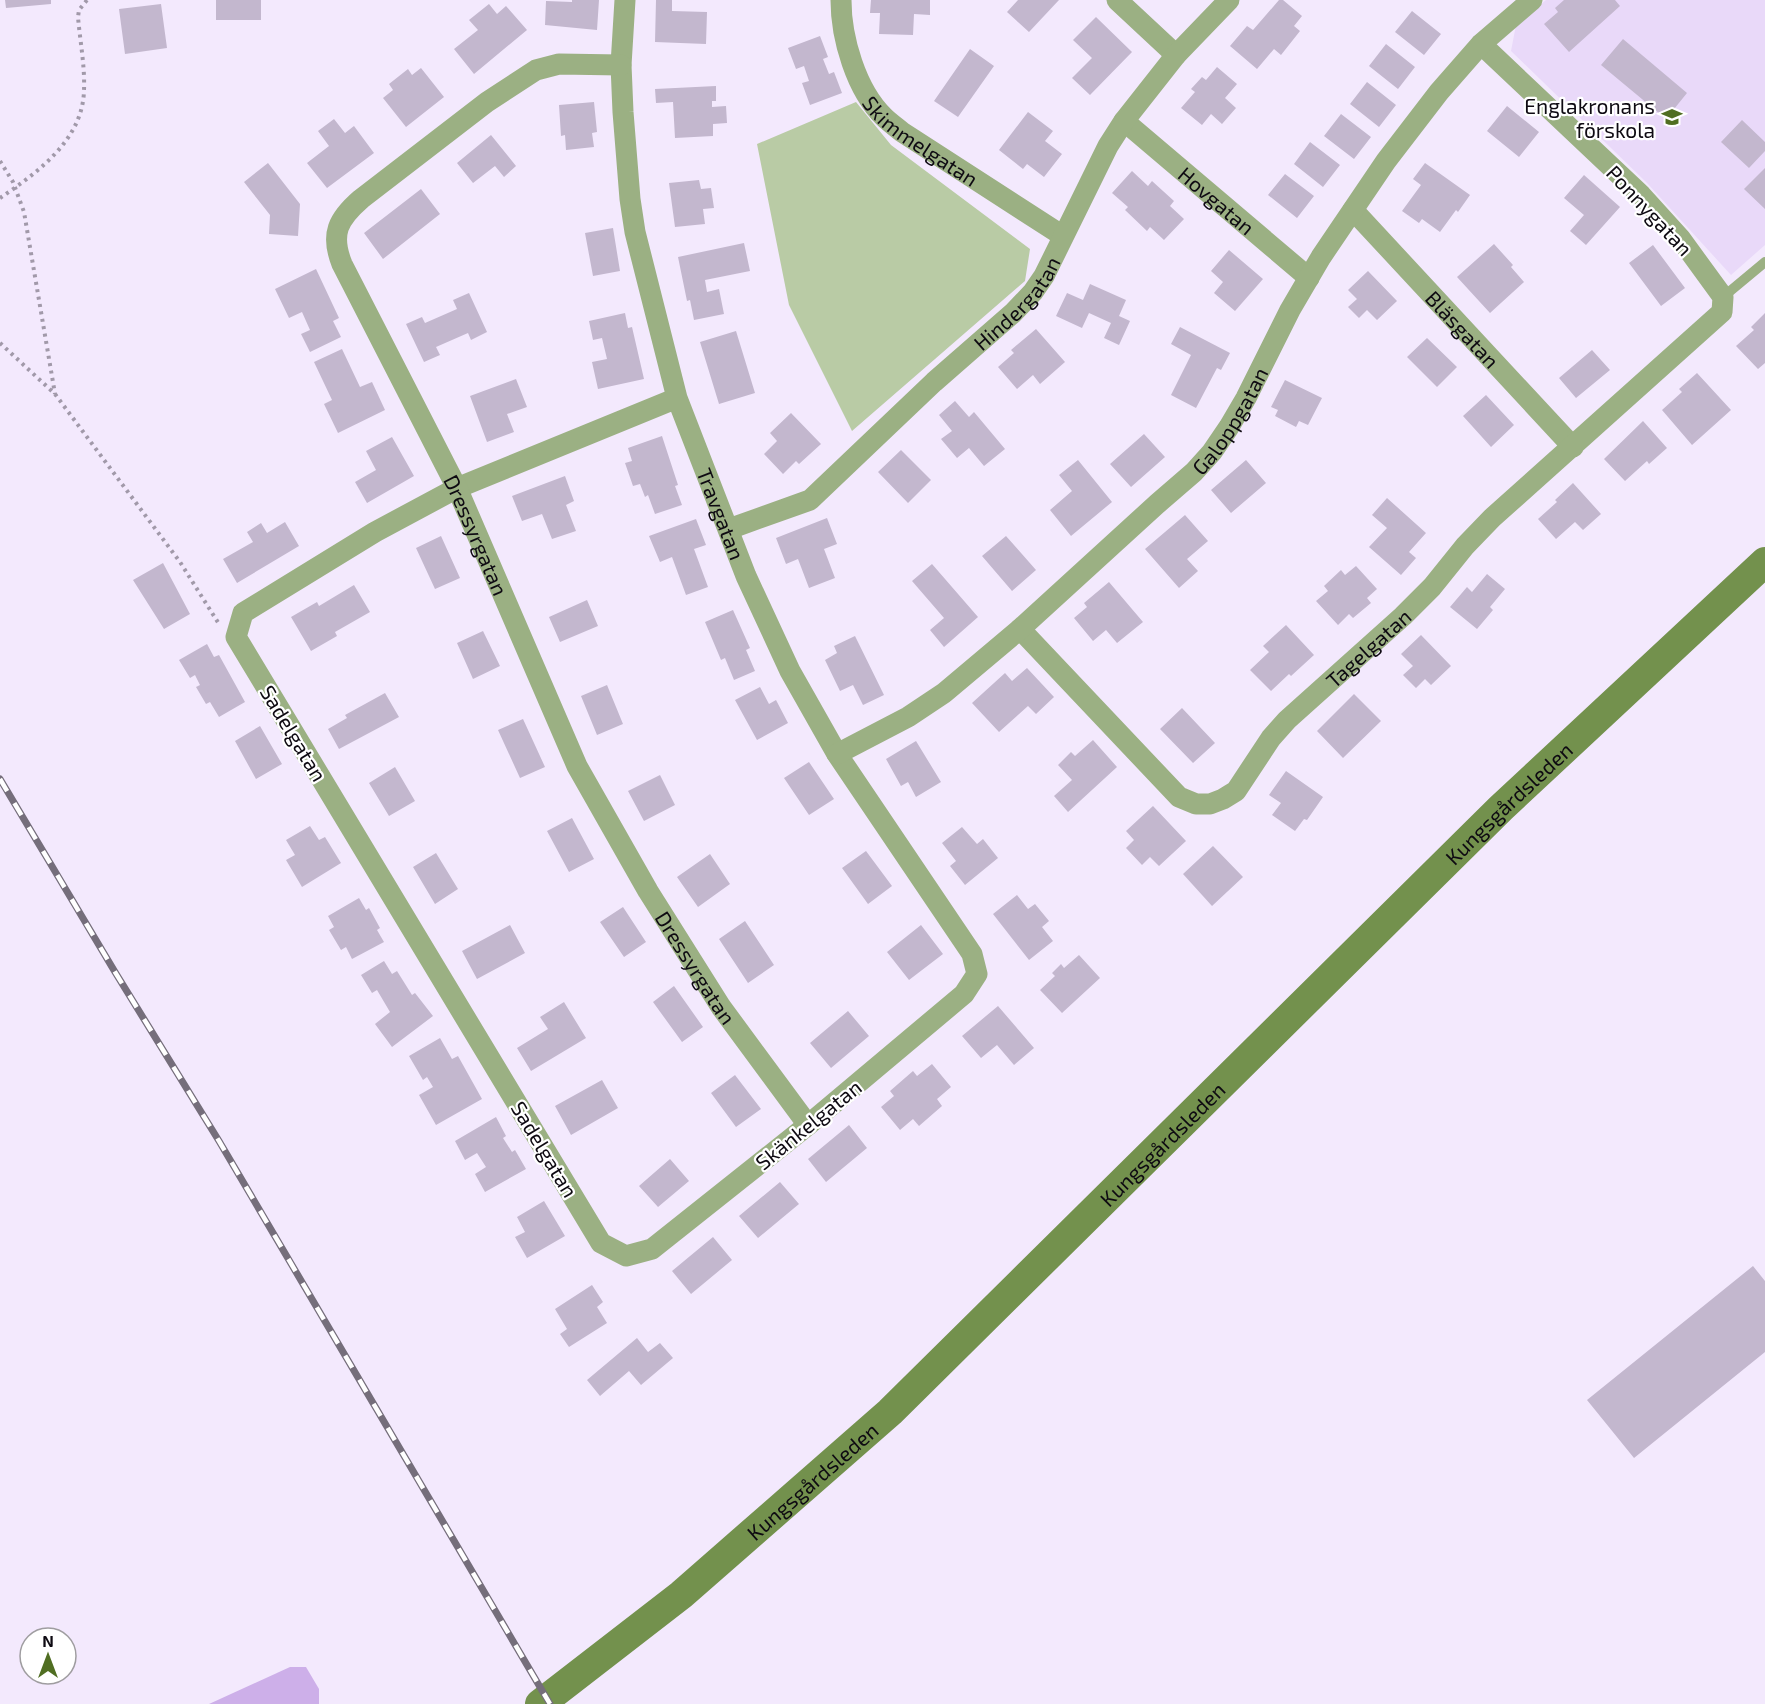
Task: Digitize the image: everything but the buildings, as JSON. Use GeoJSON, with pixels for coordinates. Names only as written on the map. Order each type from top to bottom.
{"type":"FeatureCollection","features":[{"type":"Feature","properties":{"kind":"main road","name":"Kungsgårdsleden"},"geometry":{"type":"LineString","coordinates":[[540,1704],[681,1595],[890,1412],[1501,808],[1765,562]]}},
{"type":"Feature","properties":{"kind":"street","name":"Travgatan"},"geometry":{"type":"LineString","coordinates":[[625,0],[621,65],[627,172],[635,232],[677,398],[746,576],[790,671],[837,754],[972,954],[977,974]]}},
{"type":"Feature","properties":{"kind":"street","name":"Skimmelgatan"},"geometry":{"type":"LineString","coordinates":[[841,0],[841,19],[845,41],[855,71],[883,116],[902,132],[1063,236]]}},
{"type":"Feature","properties":{"kind":"street"},"geometry":{"type":"LineString","coordinates":[[1117,0],[1176,55]]}},
{"type":"Feature","properties":{"kind":"street","name":"Hindergatan"},"geometry":{"type":"LineString","coordinates":[[729,530],[810,500],[1026,299],[1044,276],[1108,146],[1124,121],[1176,55],[1228,0]]}},
{"type":"Feature","properties":{"kind":"street","name":"Galoppgatan"},"geometry":{"type":"LineString","coordinates":[[837,754],[908,717],[944,693],[1020,629],[1194,472],[1212,452],[1246,398],[1290,310],[1386,161],[1439,92],[1481,44],[1532,0]]}},
{"type":"Feature","properties":{"kind":"street","name":"Ponnygatan"},"geometry":{"type":"LineString","coordinates":[[1481,44],[1641,195],[1680,238],[1723,305]]}},
{"type":"Feature","properties":{"kind":"street","name":"Dressyrgatan"},"geometry":{"type":"LineString","coordinates":[[621,65],[558,64],[546,66],[527,75],[487,102],[347,211],[337,230],[337,248],[342,264],[457,488],[577,766],[648,891],[721,1007],[808,1125]]}},
{"type":"Feature","properties":{"kind":"street","name":"Hovgatan"},"geometry":{"type":"LineString","coordinates":[[1124,121],[1309,278]]}},
{"type":"Feature","properties":{"kind":"street","name":"Bläsgatan"},"geometry":{"type":"LineString","coordinates":[[1353,210],[1573,447]]}},
{"type":"Feature","properties":{"kind":"street","name":"Tagelgatan"},"geometry":{"type":"LineString","coordinates":[[1020,629],[1179,797],[1196,804],[1210,804],[1223,799],[1236,790],[1271,738],[1287,720],[1403,616],[1432,587],[1465,546],[1492,518],[1573,447],[1723,305]]}},
{"type":"Feature","properties":{"kind":"street"},"geometry":{"type":"LineString","coordinates":[[236,637],[243,614],[375,532],[457,488],[677,398]]}},
{"type":"Feature","properties":{"kind":"street","name":"Sadelgatan"},"geometry":{"type":"LineString","coordinates":[[236,637],[601,1243],[626,1256]]}},
{"type":"Feature","properties":{"kind":"street","name":"Skänkelgatan"},"geometry":{"type":"LineString","coordinates":[[626,1256],[652,1249],[808,1125],[964,994],[977,974]]}},
{"type":"Feature","properties":{"kind":"lane"},"geometry":{"type":"LineString","coordinates":[[1723,305],[1765,262]]}},
{"type":"Feature","properties":{"kind":"path"},"geometry":{"type":"LineString","coordinates":[[0,198],[57,153],[80,115],[84,91],[78,17],[79,10],[87,0]]}},
{"type":"Feature","properties":{"kind":"path"},"geometry":{"type":"LineString","coordinates":[[0,161],[15,188],[24,213],[55,394]]}},
{"type":"Feature","properties":{"kind":"path"},"geometry":{"type":"LineString","coordinates":[[0,343],[55,394],[180,562],[223,629],[236,637]]}},
{"type":"Feature","properties":{"kind":"shaded area","name":"Englakronans förskola"},"geometry":{"type":"Polygon","coordinates":[[[1546,0],[1765,0],[1765,245],[1731,275],[1647,183],[1511,51],[1516,25],[1546,0]]]}},
{"type":"Feature","properties":{"kind":"shaded area"},"geometry":{"type":"Polygon","coordinates":[[[290,1667],[306,1667],[319,1689],[319,1704],[209,1704],[290,1667]]]}},
{"type":"Feature","properties":{"kind":"green space"},"geometry":{"type":"Polygon","coordinates":[[[856,102],[891,145],[1030,249],[1025,281],[852,431],[789,305],[757,144],[856,102]]]}},
{"type":"Feature","properties":{"kind":"railway"},"geometry":{"type":"LineString","coordinates":[[0,779],[219,1141],[550,1704]]}},
{"type":"Feature","properties":{"kind":"place","name":"Englakronans förskola"},"geometry":{"type":"Point","coordinates":[1672,117]}}]}
